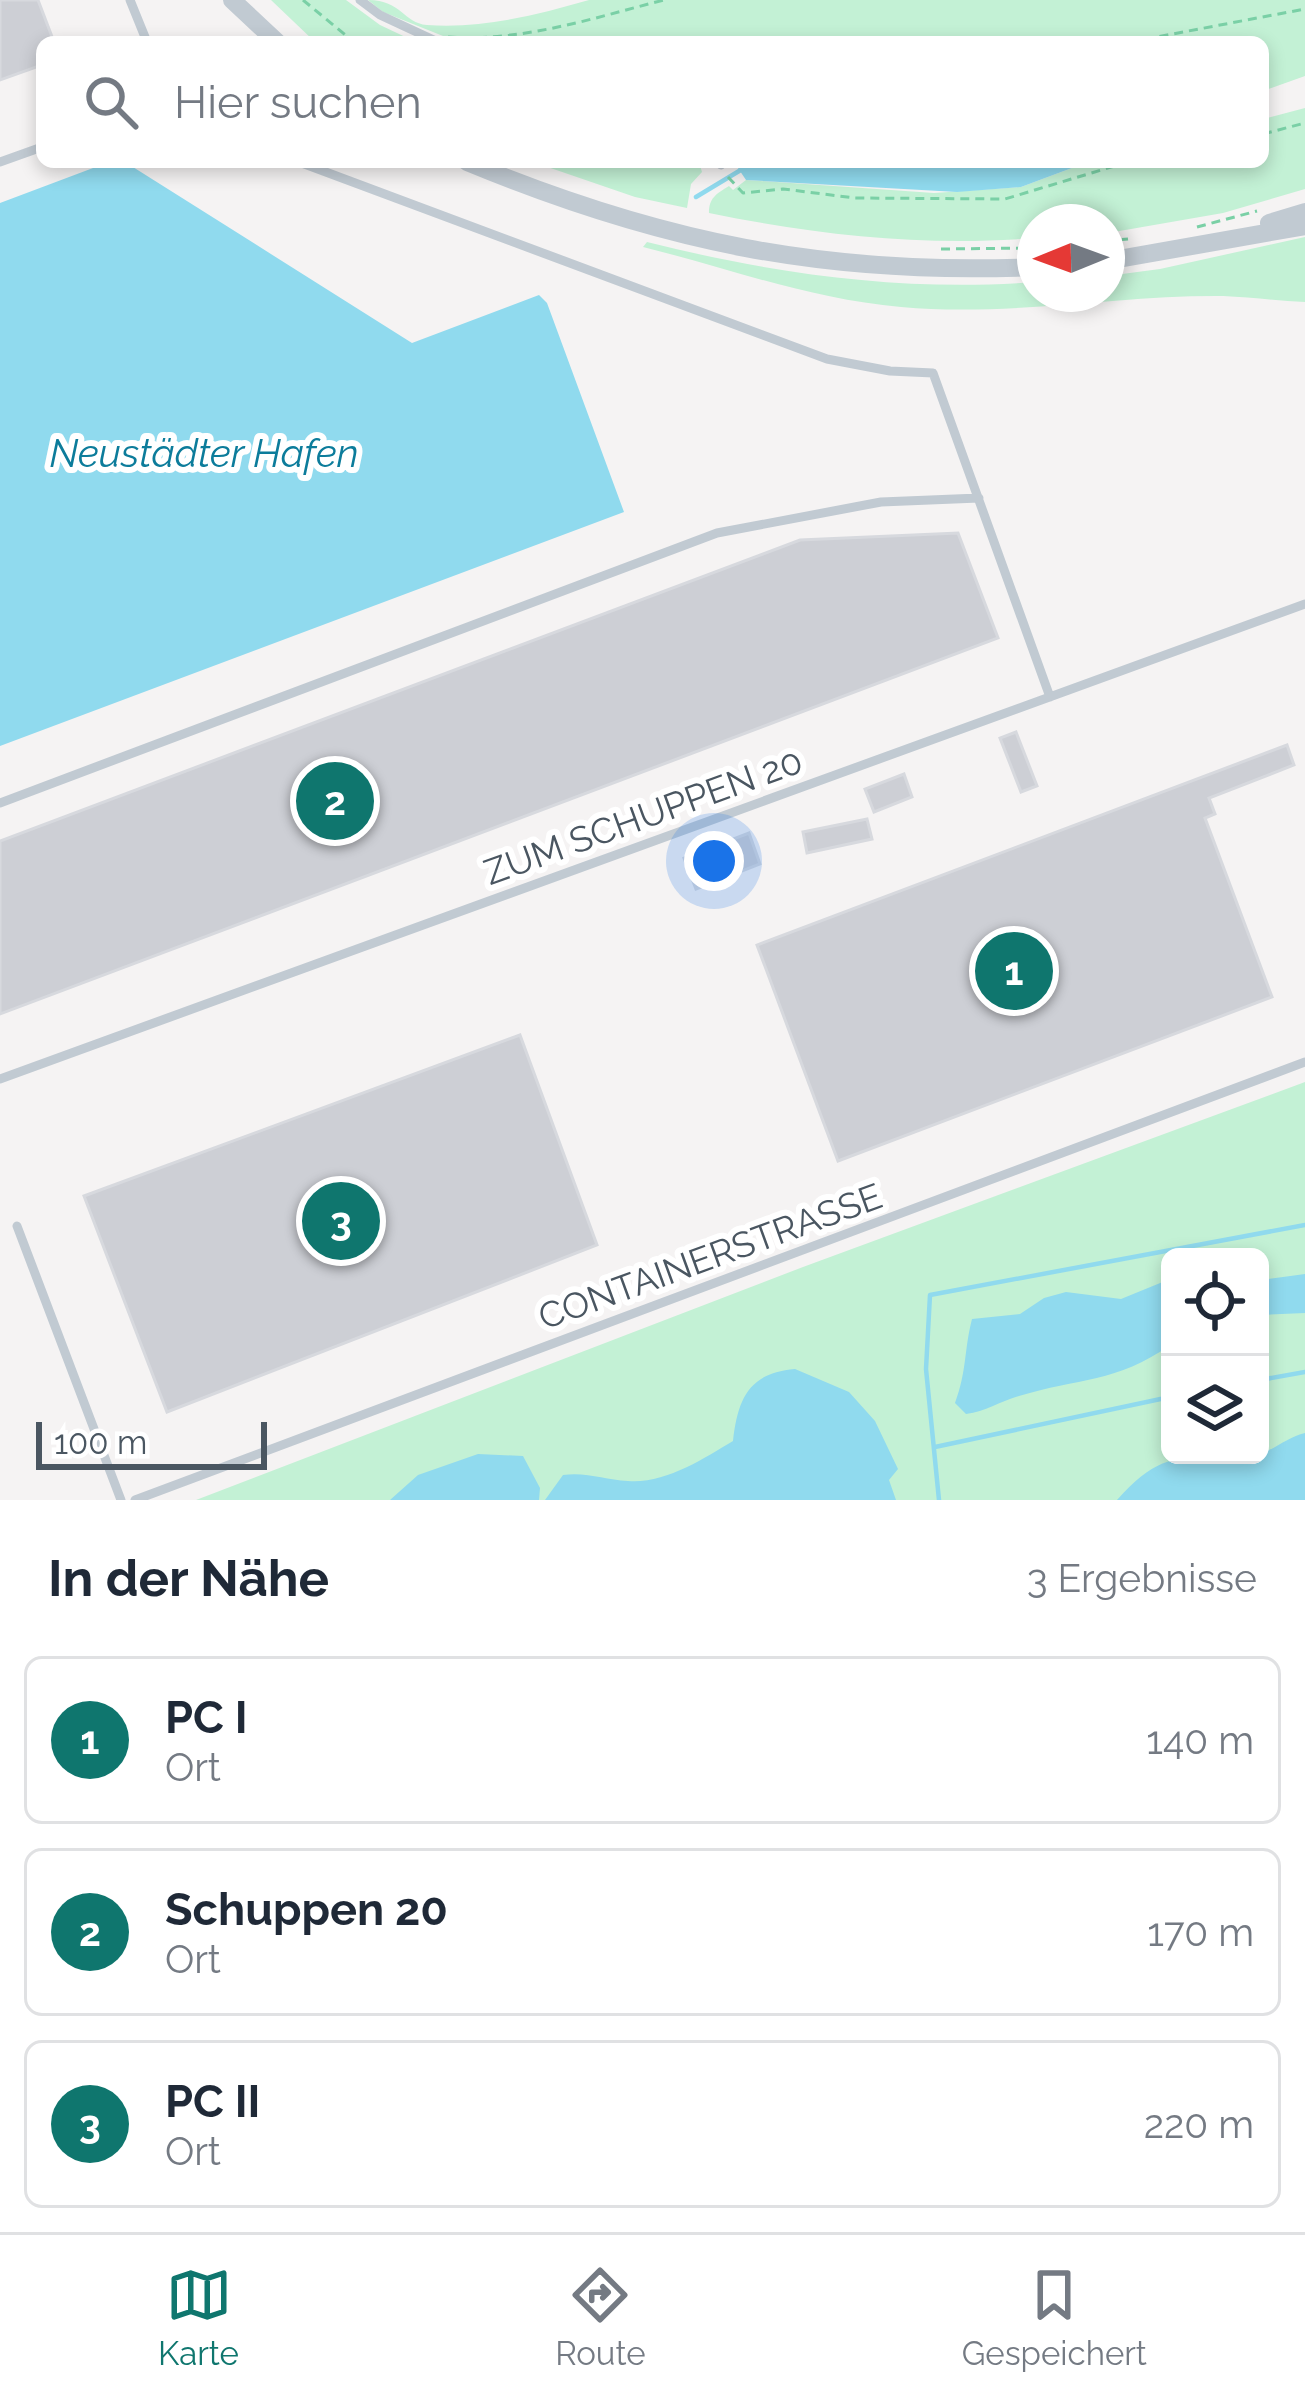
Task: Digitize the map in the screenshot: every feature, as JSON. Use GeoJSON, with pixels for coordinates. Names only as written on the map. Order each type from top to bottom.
{"type":"FeatureCollection","features":[{"type":"Feature","properties":{"kind":"street"},"geometry":{"type":"LineString","coordinates":[[232,0],[271,36]]}},
{"type":"Feature","properties":{"kind":"street"},"geometry":{"type":"LineString","coordinates":[[483,168],[600,213],[686,238],[764,253],[886,267],[1017,267]]}},
{"type":"Feature","properties":{"kind":"street"},"geometry":{"type":"LineString","coordinates":[[1231,237],[1305,212]]}},
{"type":"Feature","properties":{"kind":"street"},"geometry":{"type":"LineString","coordinates":[[1125,258],[1305,226]]}},
{"type":"Feature","properties":{"kind":"lane"},"geometry":{"type":"LineString","coordinates":[[130,0],[145,36]]}},
{"type":"Feature","properties":{"kind":"lane"},"geometry":{"type":"LineString","coordinates":[[360,0],[423,36]]}},
{"type":"Feature","properties":{"kind":"lane"},"geometry":{"type":"LineString","coordinates":[[0,162],[36,149]]}},
{"type":"Feature","properties":{"kind":"lane"},"geometry":{"type":"LineString","coordinates":[[314,168],[827,359],[934,374],[1049,697]]}},
{"type":"Feature","properties":{"kind":"lane"},"geometry":{"type":"LineString","coordinates":[[0,803],[718,533],[881,502],[979,498]]}},
{"type":"Feature","properties":{"kind":"lane","name":"ZUM SCHUPPEN 20"},"geometry":{"type":"LineString","coordinates":[[0,1078],[1305,604]]}},
{"type":"Feature","properties":{"kind":"lane","name":"CONTAINERSTRASSE"},"geometry":{"type":"LineString","coordinates":[[135,1500],[1305,1062]]}},
{"type":"Feature","properties":{"kind":"lane"},"geometry":{"type":"LineString","coordinates":[[17,1226],[121,1500]]}},
{"type":"Feature","properties":{"kind":"path"},"geometry":{"type":"LineString","coordinates":[[303,0],[347,36]]}},
{"type":"Feature","properties":{"kind":"path"},"geometry":{"type":"LineString","coordinates":[[508,36],[664,0]]}},
{"type":"Feature","properties":{"kind":"path"},"geometry":{"type":"LineString","coordinates":[[1162,36],[1305,9]]}},
{"type":"Feature","properties":{"kind":"path"},"geometry":{"type":"LineString","coordinates":[[418,34],[443,36]]}},
{"type":"Feature","properties":{"kind":"path"},"geometry":{"type":"LineString","coordinates":[[1269,132],[1305,123]]}},
{"type":"Feature","properties":{"kind":"path"},"geometry":{"type":"LineString","coordinates":[[733,184],[743,193],[783,189],[855,198],[1004,199],[1108,168]]}},
{"type":"Feature","properties":{"kind":"path"},"geometry":{"type":"LineString","coordinates":[[1191,229],[1259,210]]}},
{"type":"Feature","properties":{"kind":"path"},"geometry":{"type":"LineString","coordinates":[[934,250],[1017,248]]}},
{"type":"Feature","properties":{"kind":"green space"},"geometry":{"type":"Polygon","coordinates":[[[271,0],[346,0],[403,36],[309,36],[271,0]]]}},
{"type":"Feature","properties":{"kind":"green space"},"geometry":{"type":"Polygon","coordinates":[[[368,0],[395,7],[419,23],[448,26],[509,20],[589,0],[1305,0],[1305,76],[1269,89],[1269,36],[443,36],[383,12],[368,0]]]}},
{"type":"Feature","properties":{"kind":"green space"},"geometry":{"type":"Polygon","coordinates":[[[1305,108],[1305,189],[1223,213],[1125,230],[1125,204],[1017,204],[1017,239],[953,241],[831,233],[709,213],[717,194],[746,180],[934,193],[1021,187],[1072,168],[1269,168],[1269,117],[1305,108]]]}},
{"type":"Feature","properties":{"kind":"green space"},"geometry":{"type":"Polygon","coordinates":[[[550,168],[701,168],[691,184],[687,208],[635,197],[550,168]]]}},
{"type":"Feature","properties":{"kind":"green space"},"geometry":{"type":"Polygon","coordinates":[[[1305,237],[1305,302],[1223,296],[1125,300],[1125,274],[1305,237]]]}},
{"type":"Feature","properties":{"kind":"green space"},"geometry":{"type":"Polygon","coordinates":[[[647,242],[840,278],[1017,283],[1017,307],[941,309],[867,303],[643,247],[647,242]]]}},
{"type":"Feature","properties":{"kind":"green space"},"geometry":{"type":"Polygon","coordinates":[[[1305,1082],[1305,1500],[196,1500],[803,1267],[1305,1082]]]}},
{"type":"Feature","properties":{"kind":"water","name":"Neustädter Hafen"},"geometry":{"type":"Polygon","coordinates":[[[93,168],[135,168],[412,343],[539,295],[547,303],[624,512],[0,746],[0,203],[93,168]]]}},
{"type":"Feature","properties":{"kind":"water"},"geometry":{"type":"Polygon","coordinates":[[[738,168],[1072,168],[1021,187],[957,192],[746,180],[738,168]]]}},
{"type":"Feature","properties":{"kind":"water"},"geometry":{"type":"Polygon","coordinates":[[[1305,1274],[1305,1313],[1269,1315],[1269,1279],[1305,1274]]]}},
{"type":"Feature","properties":{"kind":"water"},"geometry":{"type":"Polygon","coordinates":[[[1161,1283],[1161,1351],[1114,1373],[1019,1396],[973,1413],[966,1414],[955,1403],[972,1319],[1020,1314],[1044,1298],[1066,1292],[1121,1299],[1161,1283]]]}},
{"type":"Feature","properties":{"kind":"water"},"geometry":{"type":"Polygon","coordinates":[[[795,1369],[849,1392],[875,1421],[898,1469],[889,1480],[896,1500],[545,1500],[563,1475],[642,1481],[696,1462],[733,1441],[738,1412],[756,1382],[795,1369]]]}},
{"type":"Feature","properties":{"kind":"water"},"geometry":{"type":"Polygon","coordinates":[[[1305,1433],[1305,1500],[1117,1500],[1135,1481],[1163,1464],[1269,1464],[1269,1450],[1305,1433]]]}},
{"type":"Feature","properties":{"kind":"water"},"geometry":{"type":"Polygon","coordinates":[[[478,1454],[523,1456],[540,1488],[539,1500],[390,1500],[418,1475],[478,1454]]]}},
{"type":"Feature","properties":{"kind":"building"},"geometry":{"type":"Polygon","coordinates":[[[0,0],[38,0],[52,36],[36,36],[36,67],[0,80],[0,0]]]}},
{"type":"Feature","properties":{"kind":"building"},"geometry":{"type":"Polygon","coordinates":[[[958,533],[998,638],[0,1014],[0,841],[800,540],[958,533]]]}},
{"type":"Feature","properties":{"kind":"building"},"geometry":{"type":"Polygon","coordinates":[[[1016,732],[1037,786],[1021,792],[1000,738],[1016,732]]]}},
{"type":"Feature","properties":{"kind":"building"},"geometry":{"type":"Polygon","coordinates":[[[1287,745],[1294,765],[1209,798],[1215,814],[1205,818],[1272,997],[838,1161],[757,945],[1287,745]]]}},
{"type":"Feature","properties":{"kind":"building"},"geometry":{"type":"Polygon","coordinates":[[[904,774],[912,797],[874,812],[865,789],[904,774]]]}},
{"type":"Feature","properties":{"kind":"building"},"geometry":{"type":"Polygon","coordinates":[[[867,819],[872,839],[807,853],[803,832],[867,819]]]}},
{"type":"Feature","properties":{"kind":"building"},"geometry":{"type":"Polygon","coordinates":[[[749,833],[760,864],[696,889],[684,858],[749,833]]]}},
{"type":"Feature","properties":{"kind":"building"},"geometry":{"type":"Polygon","coordinates":[[[520,1035],[597,1245],[167,1412],[84,1196],[520,1035]]]}},
{"type":"Feature","properties":{"kind":"waterway"},"geometry":{"type":"LineString","coordinates":[[696,197],[744,168]]}},
{"type":"Feature","properties":{"kind":"waterway"},"geometry":{"type":"LineString","coordinates":[[939,1500],[926,1369],[930,1295],[1305,1225]]}},
{"type":"Feature","properties":{"kind":"waterway"},"geometry":{"type":"LineString","coordinates":[[1269,1378],[1305,1372]]}},
{"type":"Feature","properties":{"kind":"waterway"},"geometry":{"type":"LineString","coordinates":[[935,1447],[1161,1399]]}},
{"type":"Feature","properties":{"kind":"place","name":"Schuppen 20"},"geometry":{"type":"Point","coordinates":[335,801]}},
{"type":"Feature","properties":{"kind":"place","name":"PC I"},"geometry":{"type":"Point","coordinates":[1014,971]}},
{"type":"Feature","properties":{"kind":"place","name":"PC II"},"geometry":{"type":"Point","coordinates":[341,1221]}}]}
